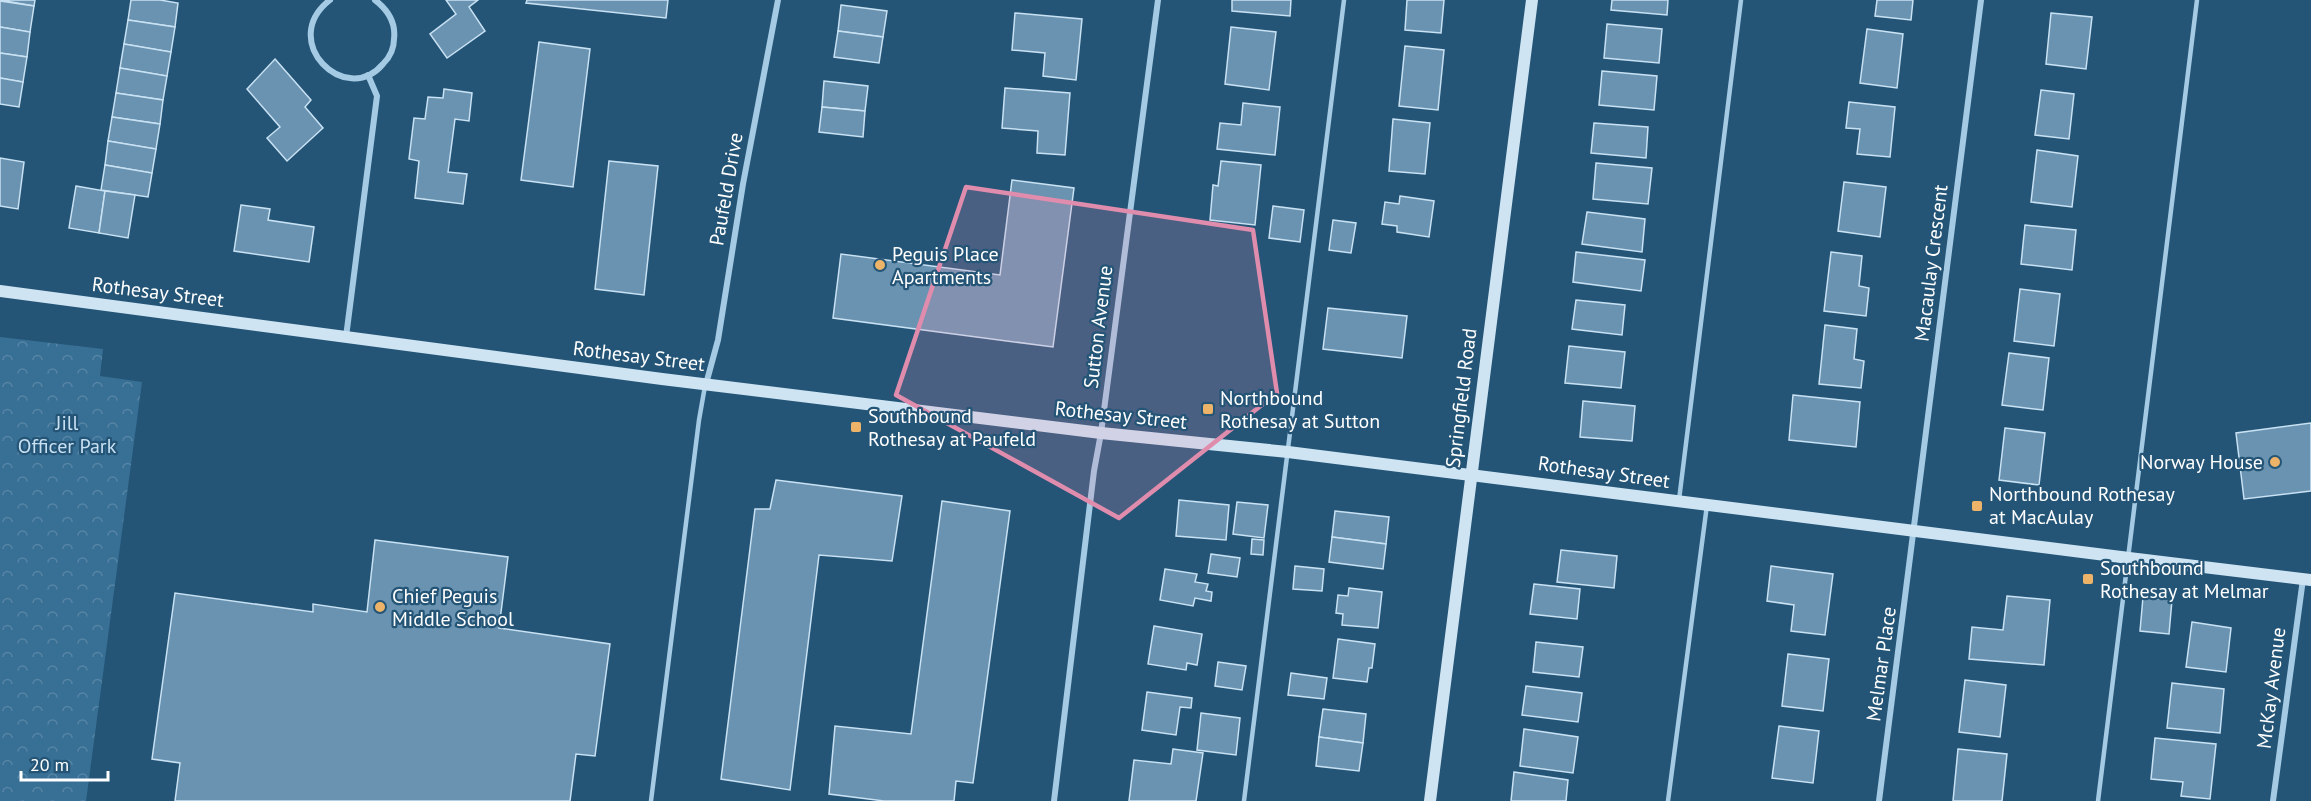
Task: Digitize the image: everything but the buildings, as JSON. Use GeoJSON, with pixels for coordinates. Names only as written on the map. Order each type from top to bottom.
{"type":"FeatureCollection","features":[{"type":"Feature","properties":{"kind":"street"},"geometry":{"type":"LineString","coordinates":[[330,0],[322,6],[314,18],[310,32],[312,46],[317,59],[327,70],[340,76],[354,78],[368,75],[380,68],[389,58],[394,45],[395,32],[391,18],[384,7],[375,0]]}},
{"type":"Feature","properties":{"kind":"street","name":"Paufeld Drive"},"geometry":{"type":"LineString","coordinates":[[706,384],[718,340],[743,184],[778,0]]}},
{"type":"Feature","properties":{"kind":"street","name":"Sutton Avenue"},"geometry":{"type":"LineString","coordinates":[[1054,801],[1094,471],[1101,433],[1158,0]]}},
{"type":"Feature","properties":{"kind":"street","name":"Springfield Road"},"geometry":{"type":"LineString","coordinates":[[1430,801],[1532,0]]}},
{"type":"Feature","properties":{"kind":"street","name":"Macaulay Crescent"},"geometry":{"type":"LineString","coordinates":[[1914,531],[1981,0]]}},
{"type":"Feature","properties":{"kind":"street"},"geometry":{"type":"LineString","coordinates":[[346,337],[377,96],[368,75]]}},
{"type":"Feature","properties":{"kind":"street","name":"Rothesay Street"},"geometry":{"type":"LineString","coordinates":[[0,291],[706,384],[1101,433],[1472,474],[1678,502],[2307,579]]}},
{"type":"Feature","properties":{"kind":"street","name":"Melmar Place"},"geometry":{"type":"LineString","coordinates":[[1879,801],[1914,531]]}},
{"type":"Feature","properties":{"kind":"street","name":"McKay Avenue"},"geometry":{"type":"LineString","coordinates":[[2273,801],[2307,579]]}},
{"type":"Feature","properties":{"kind":"lane"},"geometry":{"type":"LineString","coordinates":[[1244,801],[1344,0]]}},
{"type":"Feature","properties":{"kind":"lane"},"geometry":{"type":"LineString","coordinates":[[1678,502],[1741,0]]}},
{"type":"Feature","properties":{"kind":"lane"},"geometry":{"type":"LineString","coordinates":[[2098,801],[2197,0]]}},
{"type":"Feature","properties":{"kind":"lane"},"geometry":{"type":"LineString","coordinates":[[651,801],[699,420],[706,384]]}},
{"type":"Feature","properties":{"kind":"lane"},"geometry":{"type":"LineString","coordinates":[[1668,801],[1707,505]]}},
{"type":"Feature","properties":{"kind":"highlighted area"},"geometry":{"type":"Polygon","coordinates":[[[966,187],[1253,230],[1277,393],[1119,518],[896,395],[966,187]]]}},
{"type":"Feature","properties":{"kind":"green space","name":"Jill Officer Park"},"geometry":{"type":"Polygon","coordinates":[[[0,337],[103,349],[100,376],[142,382],[86,801],[0,801],[0,337]]]}},
{"type":"Feature","properties":{"kind":"place","name":"Peguis Place Apartments"},"geometry":{"type":"Point","coordinates":[880,265]}},
{"type":"Feature","properties":{"kind":"place","name":"Northbound Rothesay at Sutton"},"geometry":{"type":"Point","coordinates":[1208,409]}},
{"type":"Feature","properties":{"kind":"place","name":"Southbound Rothesay at Paufeld"},"geometry":{"type":"Point","coordinates":[856,427]}},
{"type":"Feature","properties":{"kind":"place","name":"Norway House"},"geometry":{"type":"Point","coordinates":[2275,462]}},
{"type":"Feature","properties":{"kind":"place","name":"Northbound Rothesay at MacAulay"},"geometry":{"type":"Point","coordinates":[1977,506]}},
{"type":"Feature","properties":{"kind":"place","name":"Southbound Rothesay at Melmar"},"geometry":{"type":"Point","coordinates":[2088,579]}},
{"type":"Feature","properties":{"kind":"place","name":"Chief Peguis Middle School"},"geometry":{"type":"Point","coordinates":[380,607]}}]}
